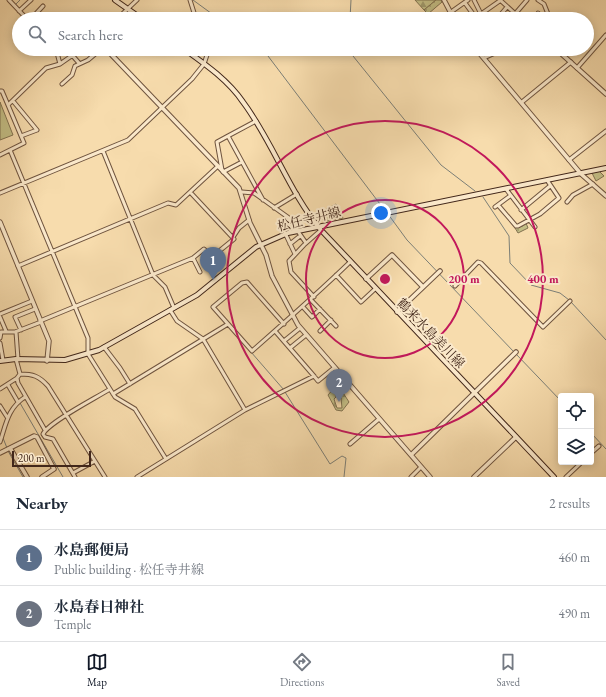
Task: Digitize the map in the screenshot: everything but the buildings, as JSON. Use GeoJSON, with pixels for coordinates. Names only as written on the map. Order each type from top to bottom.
{"type":"FeatureCollection","features":[{"type":"Feature","properties":{"kind":"main road"},"geometry":{"type":"LineString","coordinates":[[115,0],[132,12]]}},
{"type":"Feature","properties":{"kind":"main road","name":"鶴来水島美川線"},"geometry":{"type":"LineString","coordinates":[[193,56],[232,88],[256,121],[297,194],[323,232],[375,289],[554,477]]}},
{"type":"Feature","properties":{"kind":"main road","name":"松任寺井線"},"geometry":{"type":"LineString","coordinates":[[2,360],[65,360],[88,354],[104,347],[172,309],[216,281],[260,245],[285,234],[330,223],[606,168]]}},
{"type":"Feature","properties":{"kind":"main road"},"geometry":{"type":"LineString","coordinates":[[309,228],[312,218]]}},
{"type":"Feature","properties":{"kind":"main road"},"geometry":{"type":"LineString","coordinates":[[323,232],[330,223]]}},
{"type":"Feature","properties":{"kind":"street"},"geometry":{"type":"LineString","coordinates":[[9,0],[19,11],[31,0]]}},
{"type":"Feature","properties":{"kind":"street"},"geometry":{"type":"LineString","coordinates":[[125,12],[137,0]]}},
{"type":"Feature","properties":{"kind":"street"},"geometry":{"type":"LineString","coordinates":[[190,0],[194,12]]}},
{"type":"Feature","properties":{"kind":"street"},"geometry":{"type":"LineString","coordinates":[[444,0],[451,12],[468,0]]}},
{"type":"Feature","properties":{"kind":"street"},"geometry":{"type":"LineString","coordinates":[[474,0],[480,12]]}},
{"type":"Feature","properties":{"kind":"street"},"geometry":{"type":"LineString","coordinates":[[484,12],[500,0],[513,12]]}},
{"type":"Feature","properties":{"kind":"street"},"geometry":{"type":"LineString","coordinates":[[517,12],[527,0]]}},
{"type":"Feature","properties":{"kind":"street"},"geometry":{"type":"LineString","coordinates":[[538,0],[544,4],[547,12]]}},
{"type":"Feature","properties":{"kind":"street"},"geometry":{"type":"LineString","coordinates":[[464,2],[472,12]]}},
{"type":"Feature","properties":{"kind":"street"},"geometry":{"type":"LineString","coordinates":[[38,12],[44,6]]}},
{"type":"Feature","properties":{"kind":"street"},"geometry":{"type":"LineString","coordinates":[[503,12],[507,7]]}},
{"type":"Feature","properties":{"kind":"street"},"geometry":{"type":"LineString","coordinates":[[594,49],[606,35]]}},
{"type":"Feature","properties":{"kind":"street"},"geometry":{"type":"LineString","coordinates":[[58,56],[60,64]]}},
{"type":"Feature","properties":{"kind":"street"},"geometry":{"type":"LineString","coordinates":[[8,105],[46,68],[60,64],[72,56]]}},
{"type":"Feature","properties":{"kind":"street"},"geometry":{"type":"LineString","coordinates":[[74,56],[79,63]]}},
{"type":"Feature","properties":{"kind":"street"},"geometry":{"type":"LineString","coordinates":[[62,84],[72,75],[75,66],[93,56]]}},
{"type":"Feature","properties":{"kind":"street"},"geometry":{"type":"LineString","coordinates":[[113,56],[242,192],[249,220],[266,255],[275,283],[300,328],[430,477]]}},
{"type":"Feature","properties":{"kind":"street"},"geometry":{"type":"LineString","coordinates":[[0,193],[128,140],[188,83],[204,64],[207,56]]}},
{"type":"Feature","properties":{"kind":"street"},"geometry":{"type":"LineString","coordinates":[[487,56],[484,58],[522,102],[580,174],[606,196]]}},
{"type":"Feature","properties":{"kind":"street"},"geometry":{"type":"LineString","coordinates":[[564,56],[606,94]]}},
{"type":"Feature","properties":{"kind":"street"},"geometry":{"type":"LineString","coordinates":[[577,68],[588,56]]}},
{"type":"Feature","properties":{"kind":"street"},"geometry":{"type":"LineString","coordinates":[[522,102],[571,62]]}},
{"type":"Feature","properties":{"kind":"street"},"geometry":{"type":"LineString","coordinates":[[0,92],[2,90],[24,143],[0,155]]}},
{"type":"Feature","properties":{"kind":"street"},"geometry":{"type":"LineString","coordinates":[[13,101],[37,130],[21,136]]}},
{"type":"Feature","properties":{"kind":"street"},"geometry":{"type":"LineString","coordinates":[[223,171],[217,142],[256,121]]}},
{"type":"Feature","properties":{"kind":"street"},"geometry":{"type":"LineString","coordinates":[[569,160],[606,131]]}},
{"type":"Feature","properties":{"kind":"street"},"geometry":{"type":"LineString","coordinates":[[228,136],[263,200]]}},
{"type":"Feature","properties":{"kind":"street"},"geometry":{"type":"LineString","coordinates":[[10,150],[50,251],[88,338],[88,354],[117,399],[135,409],[166,459]]}},
{"type":"Feature","properties":{"kind":"street"},"geometry":{"type":"LineString","coordinates":[[103,151],[153,275],[165,287],[177,321],[203,339],[245,410]]}},
{"type":"Feature","properties":{"kind":"street"},"geometry":{"type":"LineString","coordinates":[[223,171],[242,162]]}},
{"type":"Feature","properties":{"kind":"street"},"geometry":{"type":"LineString","coordinates":[[18,266],[50,251],[168,203],[176,205],[218,166]]}},
{"type":"Feature","properties":{"kind":"street"},"geometry":{"type":"LineString","coordinates":[[510,196],[497,206],[516,226],[540,214],[559,198],[547,180]]}},
{"type":"Feature","properties":{"kind":"street"},"geometry":{"type":"LineString","coordinates":[[567,202],[573,195],[593,184]]}},
{"type":"Feature","properties":{"kind":"street"},"geometry":{"type":"LineString","coordinates":[[521,210],[550,186]]}},
{"type":"Feature","properties":{"kind":"street"},"geometry":{"type":"LineString","coordinates":[[506,189],[535,227]]}},
{"type":"Feature","properties":{"kind":"street"},"geometry":{"type":"LineString","coordinates":[[190,192],[232,237]]}},
{"type":"Feature","properties":{"kind":"street"},"geometry":{"type":"LineString","coordinates":[[242,192],[254,193],[289,218],[296,231],[306,243]]}},
{"type":"Feature","properties":{"kind":"street"},"geometry":{"type":"LineString","coordinates":[[274,208],[297,194]]}},
{"type":"Feature","properties":{"kind":"street"},"geometry":{"type":"LineString","coordinates":[[0,338],[1,332],[16,332],[21,330],[75,306],[194,258],[204,249],[212,257],[234,239],[232,237],[239,228],[249,220]]}},
{"type":"Feature","properties":{"kind":"street"},"geometry":{"type":"LineString","coordinates":[[0,222],[49,341],[47,360]]}},
{"type":"Feature","properties":{"kind":"street"},"geometry":{"type":"LineString","coordinates":[[314,297],[291,272],[289,260],[306,243],[323,232]]}},
{"type":"Feature","properties":{"kind":"street"},"geometry":{"type":"LineString","coordinates":[[285,234],[295,254]]}},
{"type":"Feature","properties":{"kind":"street"},"geometry":{"type":"LineString","coordinates":[[290,244],[300,236]]}},
{"type":"Feature","properties":{"kind":"street"},"geometry":{"type":"LineString","coordinates":[[366,279],[392,255],[423,288]]}},
{"type":"Feature","properties":{"kind":"street"},"geometry":{"type":"LineString","coordinates":[[194,258],[200,272]]}},
{"type":"Feature","properties":{"kind":"street"},"geometry":{"type":"LineString","coordinates":[[284,324],[247,282],[242,283],[213,307],[252,351],[303,308],[350,262]]}},
{"type":"Feature","properties":{"kind":"street"},"geometry":{"type":"LineString","coordinates":[[455,286],[478,262],[481,263],[543,326],[570,301]]}},
{"type":"Feature","properties":{"kind":"street"},"geometry":{"type":"LineString","coordinates":[[397,312],[439,272]]}},
{"type":"Feature","properties":{"kind":"street"},"geometry":{"type":"LineString","coordinates":[[336,275],[361,302],[375,289]]}},
{"type":"Feature","properties":{"kind":"street"},"geometry":{"type":"LineString","coordinates":[[311,300],[336,326]]}},
{"type":"Feature","properties":{"kind":"street"},"geometry":{"type":"LineString","coordinates":[[0,314],[32,301]]}},
{"type":"Feature","properties":{"kind":"street"},"geometry":{"type":"LineString","coordinates":[[303,308],[312,317],[320,309]]}},
{"type":"Feature","properties":{"kind":"street"},"geometry":{"type":"LineString","coordinates":[[21,330],[15,317],[35,309]]}},
{"type":"Feature","properties":{"kind":"street"},"geometry":{"type":"LineString","coordinates":[[0,317],[6,331]]}},
{"type":"Feature","properties":{"kind":"street"},"geometry":{"type":"LineString","coordinates":[[320,331],[331,320]]}},
{"type":"Feature","properties":{"kind":"street"},"geometry":{"type":"LineString","coordinates":[[113,394],[228,324]]}},
{"type":"Feature","properties":{"kind":"street"},"geometry":{"type":"LineString","coordinates":[[284,341],[300,328]]}},
{"type":"Feature","properties":{"kind":"street"},"geometry":{"type":"LineString","coordinates":[[275,331],[318,381],[334,368]]}},
{"type":"Feature","properties":{"kind":"street"},"geometry":{"type":"LineString","coordinates":[[0,389],[8,385],[20,374],[17,359],[16,332]]}},
{"type":"Feature","properties":{"kind":"street"},"geometry":{"type":"LineString","coordinates":[[290,348],[306,335]]}},
{"type":"Feature","properties":{"kind":"street"},"geometry":{"type":"LineString","coordinates":[[0,343],[2,360]]}},
{"type":"Feature","properties":{"kind":"street"},"geometry":{"type":"LineString","coordinates":[[104,347],[130,384]]}},
{"type":"Feature","properties":{"kind":"street"},"geometry":{"type":"LineString","coordinates":[[410,455],[515,353]]}},
{"type":"Feature","properties":{"kind":"street"},"geometry":{"type":"LineString","coordinates":[[20,374],[32,374],[42,380],[67,415],[105,477]]}},
{"type":"Feature","properties":{"kind":"street"},"geometry":{"type":"LineString","coordinates":[[137,477],[245,410],[314,376]]}},
{"type":"Feature","properties":{"kind":"street"},"geometry":{"type":"LineString","coordinates":[[17,378],[25,397],[45,430]]}},
{"type":"Feature","properties":{"kind":"street"},"geometry":{"type":"LineString","coordinates":[[8,385],[18,402]]}},
{"type":"Feature","properties":{"kind":"street"},"geometry":{"type":"LineString","coordinates":[[95,461],[74,475],[53,440],[45,437],[43,434],[45,430],[67,415],[110,389]]}},
{"type":"Feature","properties":{"kind":"street"},"geometry":{"type":"LineString","coordinates":[[0,442],[7,417],[18,402],[25,397]]}},
{"type":"Feature","properties":{"kind":"street"},"geometry":{"type":"LineString","coordinates":[[0,406],[7,417]]}},
{"type":"Feature","properties":{"kind":"street"},"geometry":{"type":"LineString","coordinates":[[350,444],[379,419]]}},
{"type":"Feature","properties":{"kind":"street"},"geometry":{"type":"LineString","coordinates":[[0,453],[34,436],[38,439],[54,469],[42,477]]}},
{"type":"Feature","properties":{"kind":"street"},"geometry":{"type":"LineString","coordinates":[[474,477],[516,437]]}},
{"type":"Feature","properties":{"kind":"street"},"geometry":{"type":"LineString","coordinates":[[594,450],[599,446]]}},
{"type":"Feature","properties":{"kind":"street"},"geometry":{"type":"LineString","coordinates":[[8,449],[27,477]]}},
{"type":"Feature","properties":{"kind":"street"},"geometry":{"type":"LineString","coordinates":[[566,477],[579,465]]}},
{"type":"Feature","properties":{"kind":"street"},"geometry":{"type":"LineString","coordinates":[[411,477],[421,467]]}},
{"type":"Feature","properties":{"kind":"green space"},"geometry":{"type":"Polygon","coordinates":[[[415,0],[436,0],[424,10],[415,0]]]}},
{"type":"Feature","properties":{"kind":"green space"},"geometry":{"type":"Polygon","coordinates":[[[436,0],[441,0],[442,2],[430,12],[426,12],[424,10],[436,0]]]}},
{"type":"Feature","properties":{"kind":"green space"},"geometry":{"type":"Polygon","coordinates":[[[0,102],[13,135],[0,140],[0,102]]]}},
{"type":"Feature","properties":{"kind":"green space"},"geometry":{"type":"Polygon","coordinates":[[[599,171],[604,176],[596,181],[592,173],[599,171]]]}},
{"type":"Feature","properties":{"kind":"green space"},"geometry":{"type":"Polygon","coordinates":[[[336,204],[343,218],[326,221],[315,215],[336,204]]]}},
{"type":"Feature","properties":{"kind":"green space"},"geometry":{"type":"Polygon","coordinates":[[[526,223],[528,228],[518,233],[515,228],[526,223]]]}},
{"type":"Feature","properties":{"kind":"green space"},"geometry":{"type":"Polygon","coordinates":[[[338,385],[349,402],[342,411],[336,410],[328,395],[334,388],[336,397],[334,399],[337,408],[342,408],[341,398],[338,396],[335,387],[338,385]]]}},
{"type":"Feature","properties":{"kind":"waterway"},"geometry":{"type":"LineString","coordinates":[[16,4],[20,0]]}},
{"type":"Feature","properties":{"kind":"waterway"},"geometry":{"type":"LineString","coordinates":[[193,0],[209,12]]}},
{"type":"Feature","properties":{"kind":"waterway"},"geometry":{"type":"LineString","coordinates":[[350,12],[351,0]]}},
{"type":"Feature","properties":{"kind":"waterway"},"geometry":{"type":"LineString","coordinates":[[268,56],[386,212]]}},
{"type":"Feature","properties":{"kind":"waterway"},"geometry":{"type":"LineString","coordinates":[[353,56],[441,165],[475,191]]}},
{"type":"Feature","properties":{"kind":"waterway"},"geometry":{"type":"LineString","coordinates":[[483,197],[509,236],[510,263],[531,285],[560,293],[569,300]]}},
{"type":"Feature","properties":{"kind":"waterway"},"geometry":{"type":"LineString","coordinates":[[388,214],[407,240],[514,352]]}},
{"type":"Feature","properties":{"kind":"waterway"},"geometry":{"type":"LineString","coordinates":[[571,302],[606,340]]}},
{"type":"Feature","properties":{"kind":"waterway"},"geometry":{"type":"LineString","coordinates":[[231,329],[284,390]]}},
{"type":"Feature","properties":{"kind":"waterway"},"geometry":{"type":"LineString","coordinates":[[516,354],[558,398]]}},
{"type":"Feature","properties":{"kind":"waterway"},"geometry":{"type":"LineString","coordinates":[[285,392],[330,464],[342,456],[346,458],[344,477]]}},
{"type":"Feature","properties":{"kind":"waterway"},"geometry":{"type":"LineString","coordinates":[[20,403],[63,477]]}},
{"type":"Feature","properties":{"kind":"waterway"},"geometry":{"type":"LineString","coordinates":[[594,436],[606,449]]}},
{"type":"Feature","properties":{"kind":"waterway"},"geometry":{"type":"LineString","coordinates":[[3,438],[7,448]]}},
{"type":"Feature","properties":{"kind":"waterway"},"geometry":{"type":"LineString","coordinates":[[8,451],[23,477]]}},
{"type":"Feature","properties":{"kind":"place","name":"水島郵便局"},"geometry":{"type":"Point","coordinates":[213,280]}},
{"type":"Feature","properties":{"kind":"place","name":"水島春日神社"},"geometry":{"type":"Point","coordinates":[339,402]}}]}
